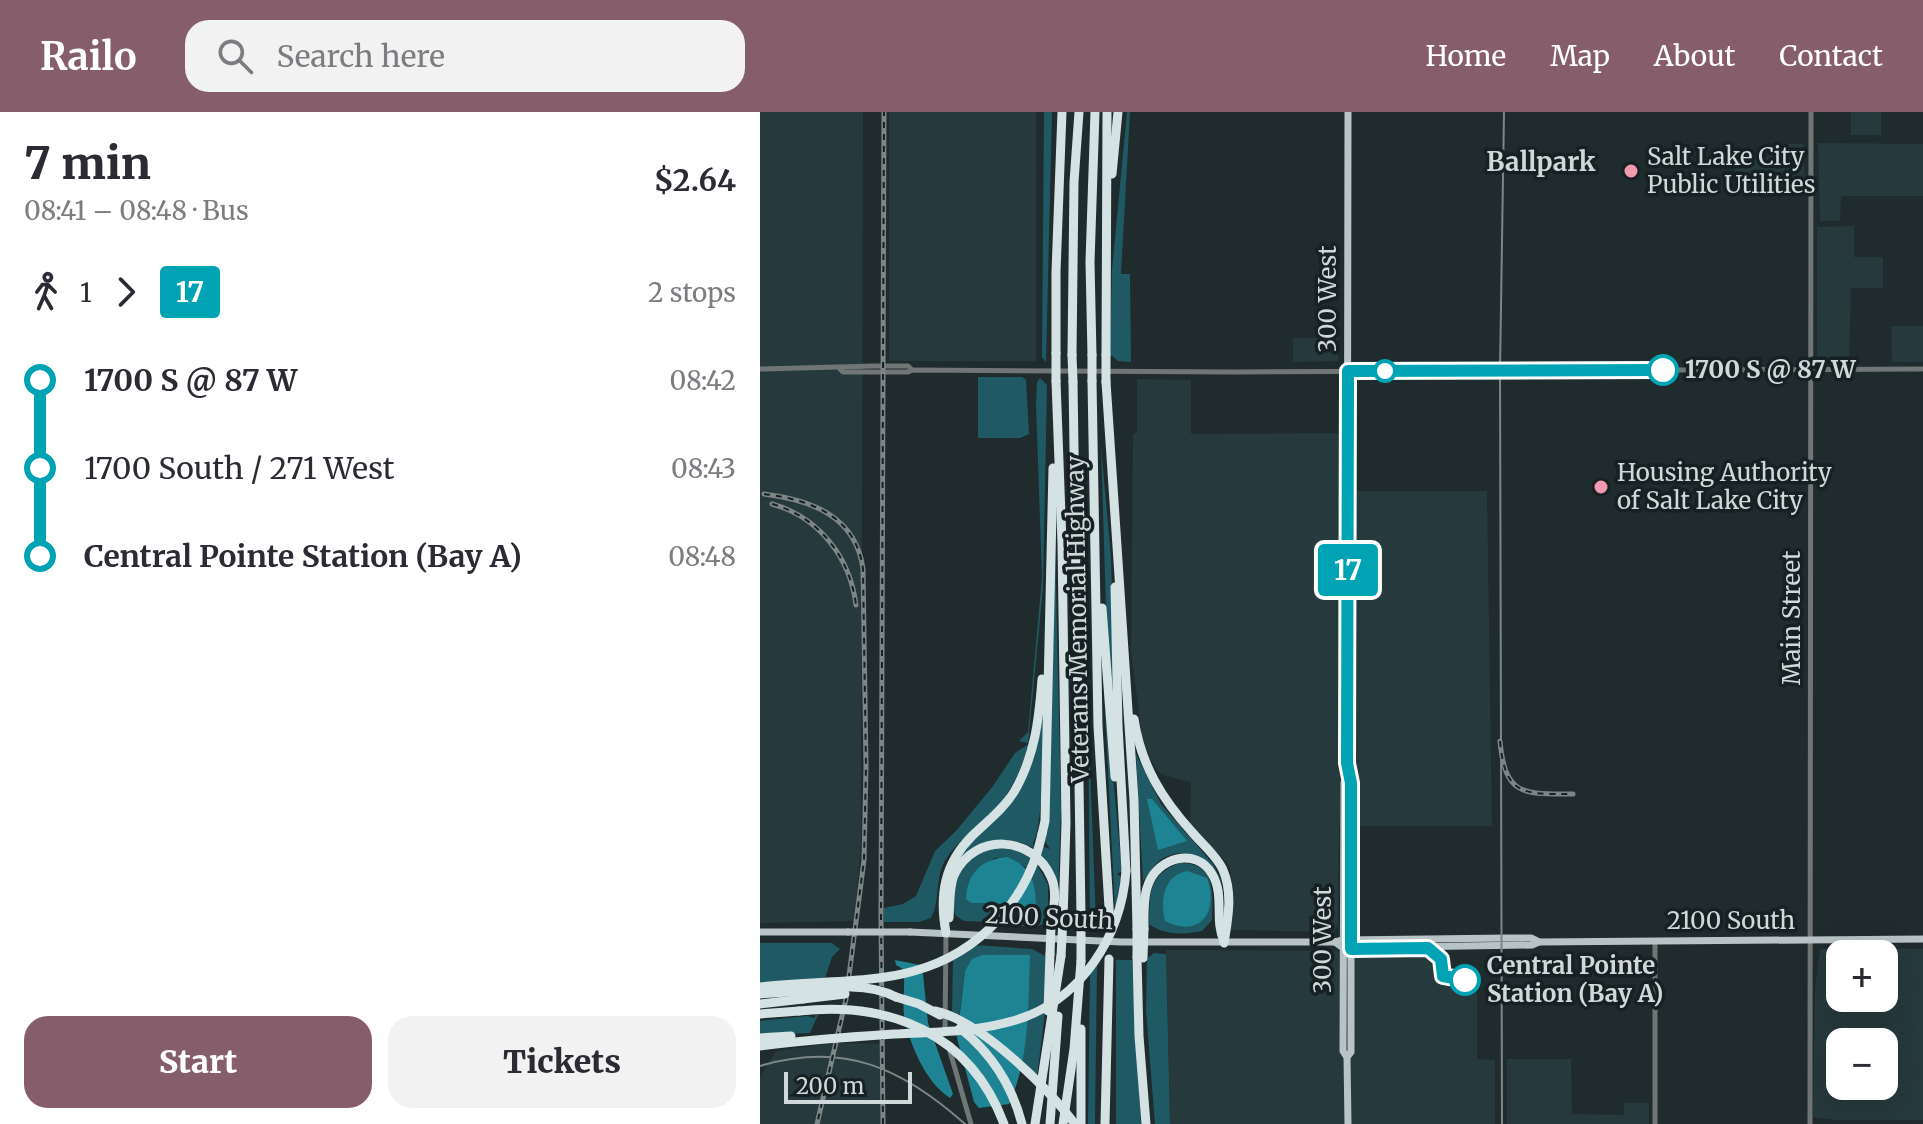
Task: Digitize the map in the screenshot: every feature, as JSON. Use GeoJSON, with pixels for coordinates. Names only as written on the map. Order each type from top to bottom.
{"type":"FeatureCollection","features":[{"type":"Feature","properties":{"kind":"highway"},"geometry":{"type":"LineString","coordinates":[[760,987],[897,975],[933,965],[964,949],[992,927],[1015,901],[1034,864],[1045,821],[1062,112]]}},
{"type":"Feature","properties":{"kind":"highway","name":"Veterans Memorial Highway"},"geometry":{"type":"LineString","coordinates":[[1079,112],[1074,197],[1072,355],[1081,916],[1081,1124]]}},
{"type":"Feature","properties":{"kind":"highway","name":"Veterans Memorial Highway"},"geometry":{"type":"LineString","coordinates":[[1095,112],[1090,262],[1094,517],[1098,726],[1110,924],[1105,1124]]}},
{"type":"Feature","properties":{"kind":"highway"},"geometry":{"type":"LineString","coordinates":[[1107,112],[1106,382],[1134,800],[1140,929],[1138,1004],[1146,1124]]}},
{"type":"Feature","properties":{"kind":"highway"},"geometry":{"type":"LineString","coordinates":[[1108,221],[1118,112]]}},
{"type":"Feature","properties":{"kind":"highway"},"geometry":{"type":"LineString","coordinates":[[1044,1077],[1067,866],[1056,381]]}},
{"type":"Feature","properties":{"kind":"highway"},"geometry":{"type":"LineString","coordinates":[[760,1046],[963,1029],[1020,1019],[1057,999],[1075,984],[1103,951],[1119,911],[1126,868],[1118,726],[1115,516]]}},
{"type":"Feature","properties":{"kind":"highway"},"geometry":{"type":"LineString","coordinates":[[1094,517],[1113,755],[1126,868]]}},
{"type":"Feature","properties":{"kind":"highway"},"geometry":{"type":"LineString","coordinates":[[946,933],[943,886],[950,863],[972,836],[1000,811],[1027,768],[1039,713],[1050,588]]}},
{"type":"Feature","properties":{"kind":"highway"},"geometry":{"type":"LineString","coordinates":[[1125,659],[1141,755],[1173,811],[1222,867],[1229,891],[1224,943]]}},
{"type":"Feature","properties":{"kind":"highway"},"geometry":{"type":"LineString","coordinates":[[946,933],[950,889],[955,872],[973,852],[1008,843],[1021,847],[1045,867],[1054,886],[1051,926],[1060,968],[1050,1124]]}},
{"type":"Feature","properties":{"kind":"highway"},"geometry":{"type":"LineString","coordinates":[[1140,929],[1146,890],[1152,876],[1168,861],[1189,858],[1205,866],[1214,878],[1218,894],[1217,928],[1224,943]]}},
{"type":"Feature","properties":{"kind":"highway"},"geometry":{"type":"LineString","coordinates":[[1063,1124],[1074,1049],[1081,961]]}},
{"type":"Feature","properties":{"kind":"highway"},"geometry":{"type":"LineString","coordinates":[[1035,1124],[1060,968]]}},
{"type":"Feature","properties":{"kind":"highway"},"geometry":{"type":"LineString","coordinates":[[760,994],[853,993],[896,997],[935,1011],[963,1024],[1009,1056],[1046,1090],[1075,1124]]}},
{"type":"Feature","properties":{"kind":"highway"},"geometry":{"type":"LineString","coordinates":[[760,1004],[803,995]]}},
{"type":"Feature","properties":{"kind":"highway"},"geometry":{"type":"LineString","coordinates":[[760,1014],[833,1008],[863,1009],[921,1029],[945,1044],[969,1067],[993,1101],[1004,1124]]}},
{"type":"Feature","properties":{"kind":"highway"},"geometry":{"type":"LineString","coordinates":[[935,1011],[967,1034],[991,1059],[1012,1093],[1022,1124]]}},
{"type":"Feature","properties":{"kind":"highway"},"geometry":{"type":"LineString","coordinates":[[760,1038],[887,1035]]}},
{"type":"Feature","properties":{"kind":"main road","name":"300 West"},"geometry":{"type":"LineString","coordinates":[[1347,1124],[1347,1057],[1351,1052],[1345,944],[1351,783],[1347,774],[1348,112]]}},
{"type":"Feature","properties":{"kind":"main road","name":"2100 South"},"geometry":{"type":"LineString","coordinates":[[760,932],[910,932],[1121,942],[1345,944],[1532,945],[1539,942],[1923,939]]}},
{"type":"Feature","properties":{"kind":"street","name":"Main Street"},"geometry":{"type":"LineString","coordinates":[[1810,1124],[1811,112]]}},
{"type":"Feature","properties":{"kind":"street"},"geometry":{"type":"LineString","coordinates":[[760,369],[840,369],[843,372],[1923,369]]}},
{"type":"Feature","properties":{"kind":"street"},"geometry":{"type":"LineString","coordinates":[[946,933],[945,1031],[971,1124]]}},
{"type":"Feature","properties":{"kind":"street"},"geometry":{"type":"LineString","coordinates":[[1655,941],[1655,1124]]}},
{"type":"Feature","properties":{"kind":"shaded area"},"geometry":{"type":"Polygon","coordinates":[[[760,112],[863,112],[861,844],[854,921],[760,923],[760,112]]]}},
{"type":"Feature","properties":{"kind":"shaded area"},"geometry":{"type":"Polygon","coordinates":[[[889,112],[1036,112],[1036,361],[889,361],[889,112]]]}},
{"type":"Feature","properties":{"kind":"shaded area"},"geometry":{"type":"Polygon","coordinates":[[[1044,112],[1052,112],[1046,362],[1042,357],[1044,112]]]}},
{"type":"Feature","properties":{"kind":"shaded area"},"geometry":{"type":"Polygon","coordinates":[[[1127,112],[1130,112],[1121,274],[1130,274],[1131,362],[1118,361],[1110,354],[1112,270],[1127,112]]]}},
{"type":"Feature","properties":{"kind":"shaded area"},"geometry":{"type":"Polygon","coordinates":[[[1851,112],[1881,112],[1881,135],[1851,135],[1851,112]]]}},
{"type":"Feature","properties":{"kind":"shaded area"},"geometry":{"type":"Polygon","coordinates":[[[1818,143],[1923,144],[1923,196],[1841,196],[1840,221],[1820,221],[1818,143]]]}},
{"type":"Feature","properties":{"kind":"shaded area"},"geometry":{"type":"Polygon","coordinates":[[[1769,144],[1804,144],[1805,188],[1770,187],[1769,195],[1734,195],[1735,156],[1769,158],[1769,144]]]}},
{"type":"Feature","properties":{"kind":"shaded area"},"geometry":{"type":"Polygon","coordinates":[[[1854,226],[1854,257],[1883,257],[1883,288],[1851,288],[1849,363],[1817,363],[1817,227],[1854,226]]]}},
{"type":"Feature","properties":{"kind":"shaded area"},"geometry":{"type":"Polygon","coordinates":[[[1891,326],[1923,326],[1923,362],[1892,362],[1891,326]]]}},
{"type":"Feature","properties":{"kind":"shaded area"},"geometry":{"type":"Polygon","coordinates":[[[1293,338],[1338,338],[1338,361],[1293,362],[1293,338]]]}},
{"type":"Feature","properties":{"kind":"shaded area"},"geometry":{"type":"Polygon","coordinates":[[[978,377],[1022,377],[1026,380],[1029,434],[1020,438],[978,438],[978,377]]]}},
{"type":"Feature","properties":{"kind":"shaded area"},"geometry":{"type":"Polygon","coordinates":[[[1040,378],[1047,385],[1043,588],[1028,743],[1019,741],[1028,732],[1042,577],[1036,404],[1040,378]]]}},
{"type":"Feature","properties":{"kind":"shaded area"},"geometry":{"type":"Polygon","coordinates":[[[1137,379],[1191,380],[1191,434],[1340,433],[1340,491],[1487,491],[1492,826],[1339,826],[1338,925],[1334,932],[1231,930],[1231,873],[1228,864],[1190,824],[1191,782],[1163,775],[1155,768],[1143,744],[1131,651],[1133,434],[1137,433],[1137,379]]]}},
{"type":"Feature","properties":{"kind":"shaded area"},"geometry":{"type":"Polygon","coordinates":[[[1101,446],[1111,558],[1116,736],[1107,640],[1101,446]]]}},
{"type":"Feature","properties":{"kind":"shaded area"},"geometry":{"type":"Polygon","coordinates":[[[1055,543],[1061,809],[1057,924],[1054,924],[1055,894],[1039,852],[1041,846],[1050,849],[1042,837],[1055,543]]]}},
{"type":"Feature","properties":{"kind":"shaded area"},"geometry":{"type":"Polygon","coordinates":[[[1103,671],[1122,871],[1117,874],[1121,877],[1115,911],[1103,671]]]}},
{"type":"Feature","properties":{"kind":"shaded area"},"geometry":{"type":"Polygon","coordinates":[[[1044,685],[1040,814],[1034,848],[1002,840],[985,845],[957,864],[960,856],[1017,791],[1044,685]]]}},
{"type":"Feature","properties":{"kind":"shaded area"},"geometry":{"type":"Polygon","coordinates":[[[1088,708],[1096,925],[1090,925],[1088,708]]]}},
{"type":"Feature","properties":{"kind":"shaded area"},"geometry":{"type":"Polygon","coordinates":[[[1029,744],[1009,791],[990,815],[956,846],[942,866],[931,918],[919,922],[884,922],[884,908],[903,904],[916,896],[935,851],[993,786],[1015,753],[1029,744]]]}},
{"type":"Feature","properties":{"kind":"shaded area"},"geometry":{"type":"Polygon","coordinates":[[[1136,754],[1161,804],[1213,864],[1223,884],[1204,862],[1178,853],[1159,861],[1143,881],[1136,754]]]}},
{"type":"Feature","properties":{"kind":"shaded area"},"geometry":{"type":"Polygon","coordinates":[[[1147,799],[1152,799],[1187,841],[1158,850],[1147,799]]]}},
{"type":"Feature","properties":{"kind":"shaded area"},"geometry":{"type":"Polygon","coordinates":[[[1012,848],[1031,857],[1027,868],[1007,857],[994,858],[970,885],[971,903],[1006,906],[992,922],[964,921],[956,916],[954,887],[968,861],[985,850],[1012,848]]]}},
{"type":"Feature","properties":{"kind":"shaded area"},"geometry":{"type":"Polygon","coordinates":[[[1007,857],[1022,865],[1030,875],[1036,904],[1031,910],[1019,910],[997,903],[971,903],[966,899],[969,882],[977,869],[990,861],[1007,857]]]}},
{"type":"Feature","properties":{"kind":"shaded area"},"geometry":{"type":"Polygon","coordinates":[[[1036,862],[1048,885],[1048,923],[1034,927],[999,924],[1031,875],[1036,862]]]}},
{"type":"Feature","properties":{"kind":"shaded area"},"geometry":{"type":"Polygon","coordinates":[[[1180,863],[1200,868],[1210,881],[1212,920],[1202,931],[1174,933],[1149,924],[1151,894],[1156,879],[1180,863]]]}},
{"type":"Feature","properties":{"kind":"shaded area"},"geometry":{"type":"Polygon","coordinates":[[[1187,871],[1207,878],[1211,901],[1204,919],[1188,927],[1165,921],[1163,905],[1168,884],[1187,871]]]}},
{"type":"Feature","properties":{"kind":"shaded area"},"geometry":{"type":"Polygon","coordinates":[[[760,943],[832,943],[840,949],[832,957],[825,978],[760,985],[760,943]]]}},
{"type":"Feature","properties":{"kind":"shaded area"},"geometry":{"type":"Polygon","coordinates":[[[975,945],[1032,949],[1047,957],[1045,1002],[1027,1012],[965,971],[959,1018],[952,1014],[953,959],[975,945]]]}},
{"type":"Feature","properties":{"kind":"shaded area"},"geometry":{"type":"Polygon","coordinates":[[[1820,949],[1826,949],[1826,1012],[1898,1012],[1898,949],[1923,949],[1923,1120],[1813,1117],[1815,988],[1820,949]]]}},
{"type":"Feature","properties":{"kind":"shaded area"},"geometry":{"type":"Polygon","coordinates":[[[1166,950],[1426,951],[1435,956],[1436,978],[1448,985],[1477,985],[1477,1059],[1495,1060],[1495,1124],[1170,1124],[1166,950]]]}},
{"type":"Feature","properties":{"kind":"shaded area"},"geometry":{"type":"Polygon","coordinates":[[[1154,953],[1166,954],[1170,1124],[1155,1124],[1146,1010],[1147,959],[1154,953]]]}},
{"type":"Feature","properties":{"kind":"shaded area"},"geometry":{"type":"Polygon","coordinates":[[[982,955],[1030,955],[1027,1031],[1016,1086],[1009,1104],[979,1108],[974,1102],[957,1038],[965,971],[972,959],[982,955]]]}},
{"type":"Feature","properties":{"kind":"shaded area"},"geometry":{"type":"Polygon","coordinates":[[[895,960],[920,965],[928,1023],[953,1094],[950,1098],[933,1082],[914,1049],[904,1015],[903,969],[896,965],[895,960]]]}},
{"type":"Feature","properties":{"kind":"shaded area"},"geometry":{"type":"Polygon","coordinates":[[[1116,960],[1132,960],[1141,1124],[1116,1124],[1116,960]]]}},
{"type":"Feature","properties":{"kind":"shaded area"},"geometry":{"type":"Polygon","coordinates":[[[1097,964],[1095,1124],[1088,1124],[1090,974],[1097,964]]]}},
{"type":"Feature","properties":{"kind":"shaded area"},"geometry":{"type":"Polygon","coordinates":[[[1045,1012],[1037,1077],[1022,1063],[1027,1021],[1045,1012]]]}},
{"type":"Feature","properties":{"kind":"shaded area"},"geometry":{"type":"Polygon","coordinates":[[[818,1015],[810,1033],[760,1035],[760,1021],[807,1016],[815,1018],[818,1015]]]}},
{"type":"Feature","properties":{"kind":"shaded area"},"geometry":{"type":"Polygon","coordinates":[[[834,1043],[884,1044],[885,1124],[760,1124],[760,1077],[776,1051],[834,1043]]]}},
{"type":"Feature","properties":{"kind":"shaded area"},"geometry":{"type":"Polygon","coordinates":[[[1507,1059],[1571,1059],[1572,1114],[1624,1115],[1624,1103],[1649,1103],[1649,1124],[1507,1124],[1507,1059]]]}},
{"type":"Feature","properties":{"kind":"tram line"},"geometry":{"type":"LineString","coordinates":[[1502,1124],[1500,371],[1504,112]]}},
{"type":"Feature","properties":{"kind":"tram line"},"geometry":{"type":"LineString","coordinates":[[760,1066],[819,1057],[870,1065],[895,1074],[918,1088],[965,1124]]}},
{"type":"Feature","properties":{"kind":"railway"},"geometry":{"type":"LineString","coordinates":[[883,1124],[884,112]]}},
{"type":"Feature","properties":{"kind":"railway"},"geometry":{"type":"LineString","coordinates":[[764,494],[798,501],[828,514],[851,536],[863,569],[864,860],[846,999],[817,1124]]}},
{"type":"Feature","properties":{"kind":"railway"},"geometry":{"type":"LineString","coordinates":[[772,504],[804,519],[829,541],[847,571],[856,605]]}},
{"type":"Feature","properties":{"kind":"railway"},"geometry":{"type":"LineString","coordinates":[[1500,741],[1507,773],[1520,788],[1542,794],[1573,794]]}},
{"type":"Feature","properties":{"kind":"bus line","name":"17"},"geometry":{"type":"LineString","coordinates":[[1465,980],[1443,976],[1441,959],[1428,948],[1351,949],[1351,783],[1347,774],[1348,371],[1663,370]]}},
{"type":"Feature","properties":{"kind":"place","name":"Salt Lake City Public Utilities"},"geometry":{"type":"Point","coordinates":[1631,171]}},
{"type":"Feature","properties":{"kind":"place","name":"1700 S @ 87 W"},"geometry":{"type":"Point","coordinates":[1663,370]}},
{"type":"Feature","properties":{"kind":"place","name":"Housing Authority of Salt Lake City"},"geometry":{"type":"Point","coordinates":[1601,487]}},
{"type":"Feature","properties":{"kind":"place","name":"Central Pointe Station (Bay A)"},"geometry":{"type":"Point","coordinates":[1465,980]}},
{"type":"Feature","properties":{"kind":"district","name":"Ballpark"},"geometry":{"type":"Point","coordinates":[1541,162]}}]}
